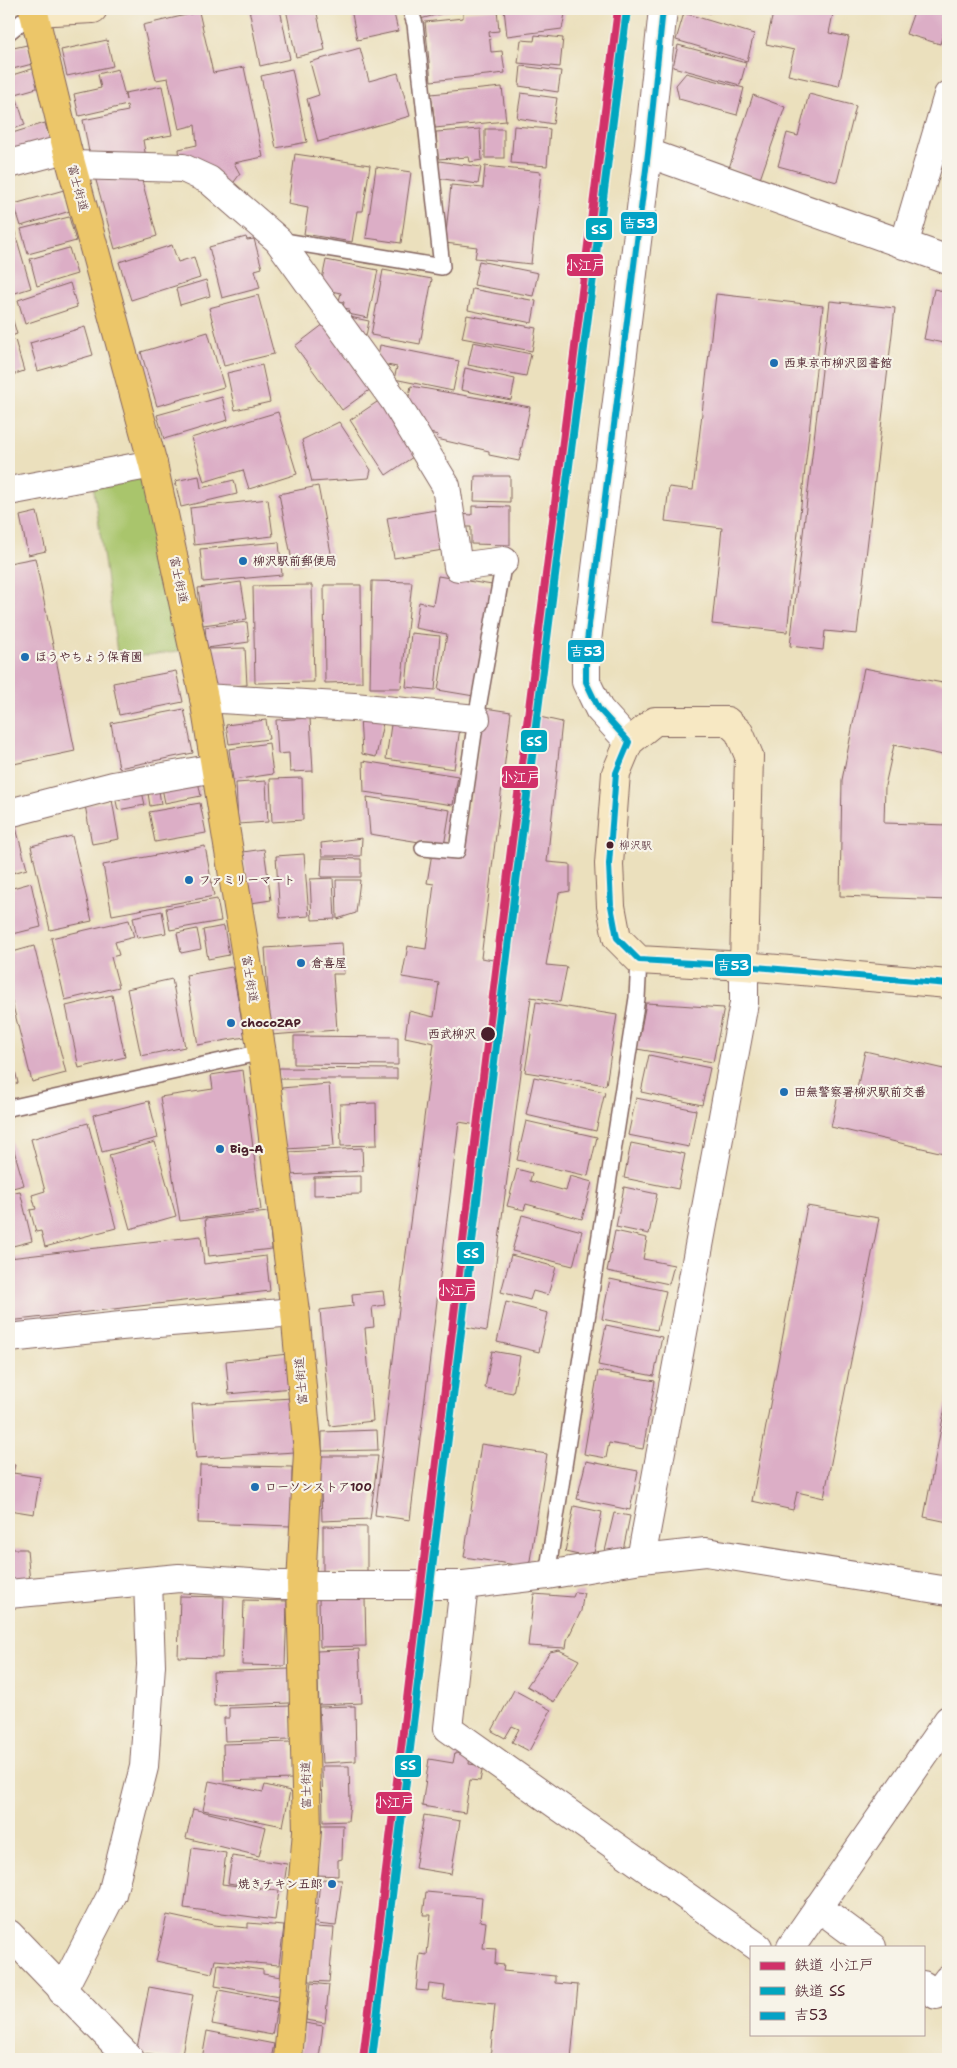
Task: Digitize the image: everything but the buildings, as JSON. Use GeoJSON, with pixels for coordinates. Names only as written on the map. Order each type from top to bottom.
{"type":"FeatureCollection","features":[{"type":"Feature","properties":{"kind":"main road","name":"富士街道"},"geometry":{"type":"LineString","coordinates":[[28,10],[63,159],[153,464],[204,698],[262,1052],[295,1312],[308,1452],[301,1584],[307,1831],[288,2059]]}},
{"type":"Feature","properties":{"kind":"street"},"geometry":{"type":"LineString","coordinates":[[28,10],[93,9]]}},
{"type":"Feature","properties":{"kind":"street"},"geometry":{"type":"LineString","coordinates":[[629,742],[599,709],[586,682],[586,649],[648,154],[663,9]]}},
{"type":"Feature","properties":{"kind":"street"},"geometry":{"type":"LineString","coordinates":[[904,245],[948,95]]}},
{"type":"Feature","properties":{"kind":"street"},"geometry":{"type":"LineString","coordinates":[[648,154],[948,260]]}},
{"type":"Feature","properties":{"kind":"street"},"geometry":{"type":"LineString","coordinates":[[9,164],[63,159],[183,168],[209,180],[278,240],[394,400],[446,486],[458,567],[504,561]]}},
{"type":"Feature","properties":{"kind":"street"},"geometry":{"type":"LineString","coordinates":[[9,491],[153,464]]}},
{"type":"Feature","properties":{"kind":"street"},"geometry":{"type":"LineString","coordinates":[[204,698],[354,707],[476,719]]}},
{"type":"Feature","properties":{"kind":"street"},"geometry":{"type":"LineString","coordinates":[[641,1558],[744,1003],[744,966],[749,756],[739,732],[727,721],[655,721],[629,742],[616,773],[609,872],[611,906],[617,938],[639,960],[744,966],[948,984]]}},
{"type":"Feature","properties":{"kind":"street"},"geometry":{"type":"LineString","coordinates":[[9,813],[113,786],[215,768]]}},
{"type":"Feature","properties":{"kind":"street"},"geometry":{"type":"LineString","coordinates":[[9,1338],[295,1312]]}},
{"type":"Feature","properties":{"kind":"street"},"geometry":{"type":"LineString","coordinates":[[9,1594],[179,1578],[278,1585],[464,1585],[547,1575],[641,1558],[706,1552],[948,1591]]}},
{"type":"Feature","properties":{"kind":"street"},"geometry":{"type":"LineString","coordinates":[[62,1991],[112,1894],[144,1767],[151,1665],[148,1582]]}},
{"type":"Feature","properties":{"kind":"street"},"geometry":{"type":"LineString","coordinates":[[464,1585],[448,1728],[757,1946]]}},
{"type":"Feature","properties":{"kind":"street"},"geometry":{"type":"LineString","coordinates":[[793,1946],[948,1720]]}},
{"type":"Feature","properties":{"kind":"street"},"geometry":{"type":"LineString","coordinates":[[818,1907],[871,1946]]}},
{"type":"Feature","properties":{"kind":"street"},"geometry":{"type":"LineString","coordinates":[[9,1934],[62,1991],[130,2059]]}},
{"type":"Feature","properties":{"kind":"street"},"geometry":{"type":"LineString","coordinates":[[924,1986],[936,1995],[948,1979]]}},
{"type":"Feature","properties":{"kind":"lane"},"geometry":{"type":"LineString","coordinates":[[278,240],[442,267],[415,24],[410,9]]}},
{"type":"Feature","properties":{"kind":"lane"},"geometry":{"type":"LineString","coordinates":[[9,32],[28,10]]}},
{"type":"Feature","properties":{"kind":"lane"},"geometry":{"type":"LineString","coordinates":[[423,848],[457,851],[476,719],[504,561]]}},
{"type":"Feature","properties":{"kind":"lane"},"geometry":{"type":"LineString","coordinates":[[547,1575],[638,998],[639,960]]}},
{"type":"Feature","properties":{"kind":"lane"},"geometry":{"type":"LineString","coordinates":[[9,1108],[262,1052]]}},
{"type":"Feature","properties":{"kind":"green space"},"geometry":{"type":"Polygon","coordinates":[[[146,466],[187,650],[118,659],[92,476],[146,466]]]}},
{"type":"Feature","properties":{"kind":"rail line","name":"小江戸"},"geometry":{"type":"LineString","coordinates":[[363,2059],[507,881],[618,9]]}},
{"type":"Feature","properties":{"kind":"rail line","name":"SS"},"geometry":{"type":"LineString","coordinates":[[372,2059],[516,882],[627,10]]}},
{"type":"Feature","properties":{"kind":"transit line","name":"吉53"},"geometry":{"type":"LineString","coordinates":[[663,9],[648,153],[586,649],[586,682],[599,709],[629,742],[616,773],[609,864],[611,906],[617,938],[639,960],[744,966],[948,984]]}},
{"type":"Feature","properties":{"kind":"place","name":"西東京市柳沢図書館"},"geometry":{"type":"Point","coordinates":[774,363]}},
{"type":"Feature","properties":{"kind":"place","name":"柳沢駅前郵便局"},"geometry":{"type":"Point","coordinates":[243,561]}},
{"type":"Feature","properties":{"kind":"place","name":"ほうやちょう保育園"},"geometry":{"type":"Point","coordinates":[25,657]}},
{"type":"Feature","properties":{"kind":"place","name":"柳沢駅"},"geometry":{"type":"Point","coordinates":[610,845]}},
{"type":"Feature","properties":{"kind":"place","name":"ファミリーマート"},"geometry":{"type":"Point","coordinates":[189,880]}},
{"type":"Feature","properties":{"kind":"place","name":"倉喜屋"},"geometry":{"type":"Point","coordinates":[301,963]}},
{"type":"Feature","properties":{"kind":"place","name":"chocoZAP"},"geometry":{"type":"Point","coordinates":[231,1023]}},
{"type":"Feature","properties":{"kind":"place","name":"西武柳沢"},"geometry":{"type":"Point","coordinates":[488,1034]}},
{"type":"Feature","properties":{"kind":"place","name":"田無警察署柳沢駅前交番"},"geometry":{"type":"Point","coordinates":[784,1092]}},
{"type":"Feature","properties":{"kind":"place","name":"Big-A"},"geometry":{"type":"Point","coordinates":[220,1149]}},
{"type":"Feature","properties":{"kind":"place","name":"ローソンストア100"},"geometry":{"type":"Point","coordinates":[255,1487]}},
{"type":"Feature","properties":{"kind":"place","name":"焼きチキン五郎"},"geometry":{"type":"Point","coordinates":[332,1884]}}]}
